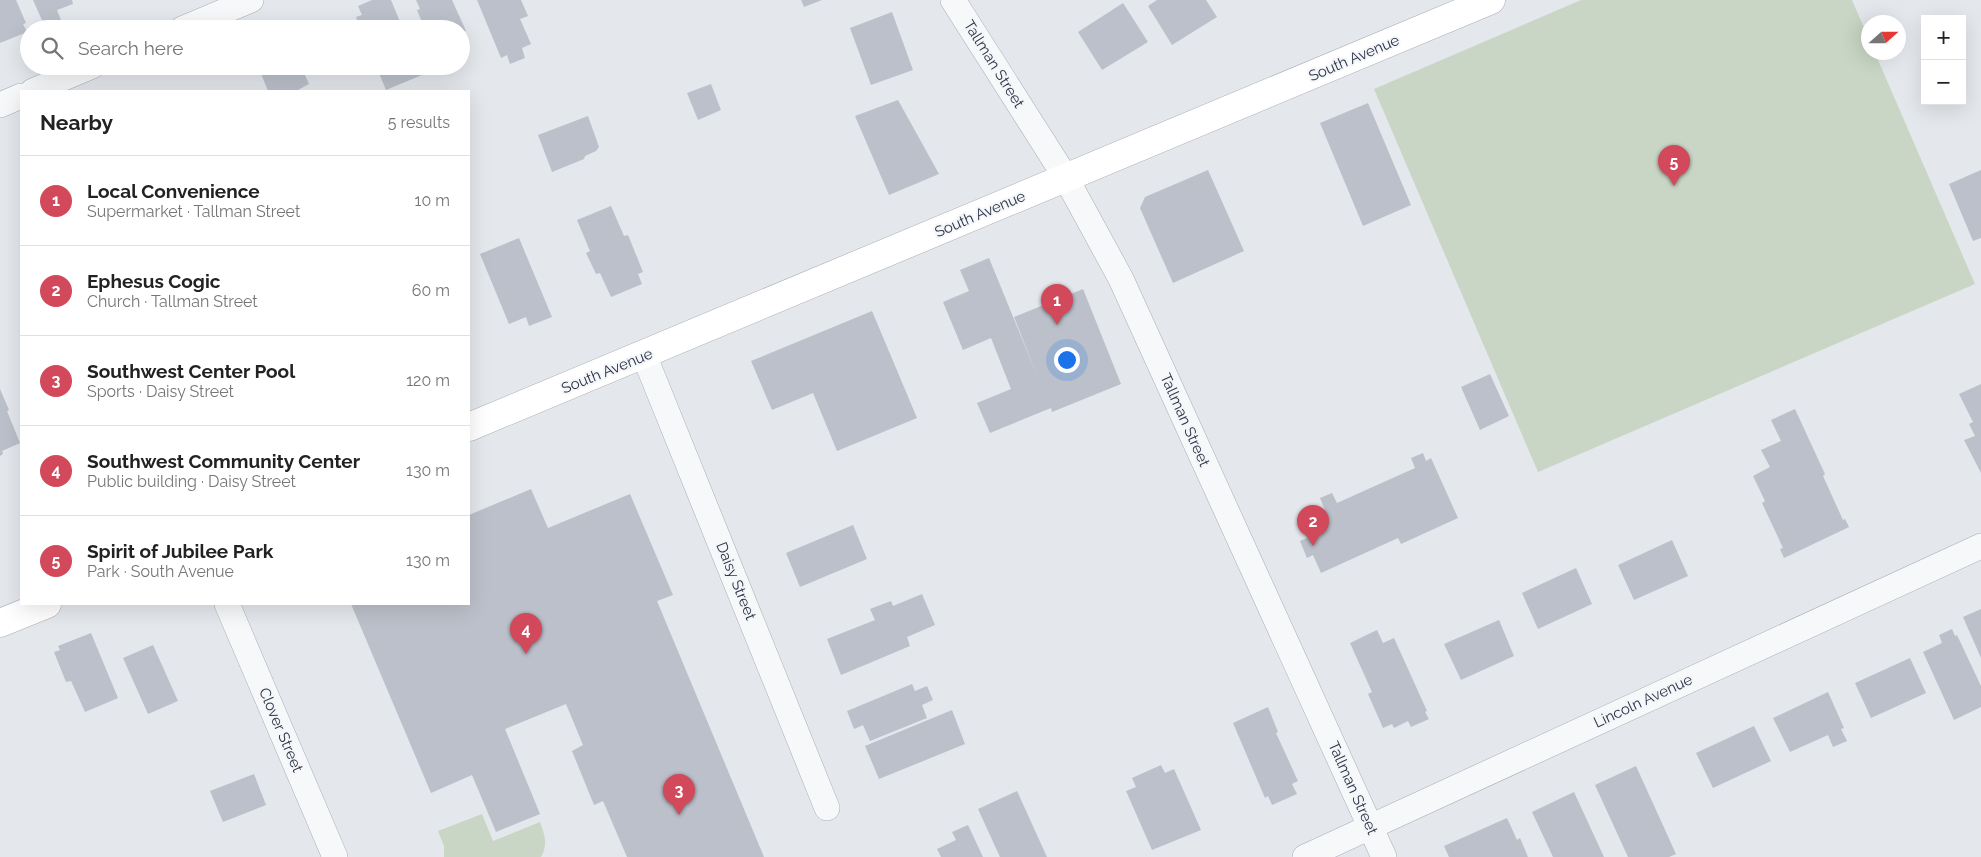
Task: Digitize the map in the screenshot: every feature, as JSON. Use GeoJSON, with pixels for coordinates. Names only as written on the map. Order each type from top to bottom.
{"type":"FeatureCollection","features":[{"type":"Feature","properties":{"kind":"main road","name":"South Avenue"},"geometry":{"type":"LineString","coordinates":[[470,428],[1491,0]]}},
{"type":"Feature","properties":{"kind":"main road"},"geometry":{"type":"LineString","coordinates":[[0,623],[45,605]]}},
{"type":"Feature","properties":{"kind":"street"},"geometry":{"type":"LineString","coordinates":[[203,20],[251,0]]}},
{"type":"Feature","properties":{"kind":"street","name":"Tallman Street"},"geometry":{"type":"LineString","coordinates":[[953,0],[1066,178],[1121,278],[1384,857]]}},
{"type":"Feature","properties":{"kind":"street"},"geometry":{"type":"LineString","coordinates":[[34,90],[70,75]]}},
{"type":"Feature","properties":{"kind":"street"},"geometry":{"type":"LineString","coordinates":[[0,105],[20,96]]}},
{"type":"Feature","properties":{"kind":"street","name":"Daisy Street"},"geometry":{"type":"LineString","coordinates":[[644,355],[827,808]]}},
{"type":"Feature","properties":{"kind":"street","name":"Lincoln Avenue"},"geometry":{"type":"LineString","coordinates":[[1305,857],[1981,546]]}},
{"type":"Feature","properties":{"kind":"street","name":"Clover Street"},"geometry":{"type":"LineString","coordinates":[[227,605],[335,857]]}},
{"type":"Feature","properties":{"kind":"green space"},"geometry":{"type":"Polygon","coordinates":[[[1581,0],[1852,0],[1861,21],[1861,60],[1878,60],[1975,284],[1538,472],[1374,89],[1581,0]]]}},
{"type":"Feature","properties":{"kind":"green space"},"geometry":{"type":"Polygon","coordinates":[[[482,814],[493,841],[540,822],[545,840],[541,857],[444,857],[444,846],[438,831],[482,814]]]}},
{"type":"Feature","properties":{"kind":"building"},"geometry":{"type":"Polygon","coordinates":[[[0,0],[16,0],[25,20],[20,20],[20,35],[0,43],[0,0]]]}},
{"type":"Feature","properties":{"kind":"building"},"geometry":{"type":"Polygon","coordinates":[[[33,0],[72,0],[73,4],[57,10],[61,20],[42,20],[33,0]]]}},
{"type":"Feature","properties":{"kind":"building"},"geometry":{"type":"Polygon","coordinates":[[[372,0],[391,0],[399,20],[357,20],[356,17],[362,15],[358,6],[372,0]]]}},
{"type":"Feature","properties":{"kind":"building"},"geometry":{"type":"Polygon","coordinates":[[[416,0],[452,0],[461,20],[421,20],[417,10],[420,9],[416,0]]]}},
{"type":"Feature","properties":{"kind":"building"},"geometry":{"type":"Polygon","coordinates":[[[477,0],[521,0],[528,16],[520,19],[531,44],[522,48],[525,58],[510,64],[507,55],[501,58],[477,0]]]}},
{"type":"Feature","properties":{"kind":"building"},"geometry":{"type":"Polygon","coordinates":[[[801,0],[822,0],[804,7],[801,0]]]}},
{"type":"Feature","properties":{"kind":"building"},"geometry":{"type":"Polygon","coordinates":[[[1157,0],[1206,0],[1217,17],[1172,45],[1148,6],[1157,0]]]}},
{"type":"Feature","properties":{"kind":"building"},"geometry":{"type":"Polygon","coordinates":[[[1123,3],[1148,42],[1102,70],[1078,32],[1123,3]]]}},
{"type":"Feature","properties":{"kind":"building"},"geometry":{"type":"Polygon","coordinates":[[[892,12],[913,70],[871,85],[850,28],[892,12]]]}},
{"type":"Feature","properties":{"kind":"building"},"geometry":{"type":"Polygon","coordinates":[[[262,75],[305,75],[309,84],[298,90],[268,90],[262,75]]]}},
{"type":"Feature","properties":{"kind":"building"},"geometry":{"type":"Polygon","coordinates":[[[380,75],[422,75],[386,90],[380,75]]]}},
{"type":"Feature","properties":{"kind":"building"},"geometry":{"type":"Polygon","coordinates":[[[711,84],[721,110],[698,120],[687,93],[711,84]]]}},
{"type":"Feature","properties":{"kind":"building"},"geometry":{"type":"Polygon","coordinates":[[[898,100],[939,174],[889,195],[855,116],[898,100]]]}},
{"type":"Feature","properties":{"kind":"building"},"geometry":{"type":"Polygon","coordinates":[[[1368,103],[1411,205],[1363,226],[1320,123],[1368,103]]]}},
{"type":"Feature","properties":{"kind":"building"},"geometry":{"type":"Polygon","coordinates":[[[588,116],[599,147],[596,151],[585,156],[584,159],[552,172],[538,135],[588,116]]]}},
{"type":"Feature","properties":{"kind":"building"},"geometry":{"type":"Polygon","coordinates":[[[1208,170],[1244,251],[1173,283],[1140,208],[1145,197],[1208,170]]]}},
{"type":"Feature","properties":{"kind":"building"},"geometry":{"type":"Polygon","coordinates":[[[1981,170],[1981,238],[1973,241],[1949,184],[1981,170]]]}},
{"type":"Feature","properties":{"kind":"building"},"geometry":{"type":"Polygon","coordinates":[[[611,206],[624,236],[628,235],[643,272],[638,274],[642,284],[611,297],[600,273],[596,274],[586,253],[590,251],[577,220],[611,206]]]}},
{"type":"Feature","properties":{"kind":"building"},"geometry":{"type":"Polygon","coordinates":[[[519,238],[552,317],[529,326],[526,317],[509,324],[480,254],[519,238]]]}},
{"type":"Feature","properties":{"kind":"building"},"geometry":{"type":"Polygon","coordinates":[[[989,258],[1038,378],[1014,317],[1083,289],[1121,384],[1052,412],[1051,408],[990,433],[977,403],[1011,389],[991,338],[963,350],[943,302],[969,291],[960,270],[989,258]]]}},
{"type":"Feature","properties":{"kind":"building"},"geometry":{"type":"Polygon","coordinates":[[[872,311],[917,418],[837,451],[813,393],[772,410],[751,361],[872,311]]]}},
{"type":"Feature","properties":{"kind":"building"},"geometry":{"type":"Polygon","coordinates":[[[1490,374],[1509,416],[1480,430],[1461,387],[1490,374]]]}},
{"type":"Feature","properties":{"kind":"building"},"geometry":{"type":"Polygon","coordinates":[[[1981,384],[1981,473],[1964,440],[1975,436],[1969,424],[1973,422],[1959,394],[1981,384]]]}},
{"type":"Feature","properties":{"kind":"building"},"geometry":{"type":"Polygon","coordinates":[[[0,389],[20,443],[2,451],[3,454],[0,456],[0,389]]]}},
{"type":"Feature","properties":{"kind":"building"},"geometry":{"type":"Polygon","coordinates":[[[1795,409],[1825,474],[1823,476],[1843,520],[1845,519],[1849,527],[1784,558],[1780,549],[1783,548],[1762,503],[1765,501],[1753,476],[1770,467],[1761,450],[1781,441],[1771,420],[1795,409]]]}},
{"type":"Feature","properties":{"kind":"building"},"geometry":{"type":"Polygon","coordinates":[[[1423,453],[1426,461],[1431,458],[1458,518],[1401,544],[1398,538],[1321,573],[1313,555],[1307,558],[1300,541],[1307,538],[1299,522],[1325,510],[1320,498],[1332,493],[1337,503],[1415,468],[1411,458],[1423,453]]]}},
{"type":"Feature","properties":{"kind":"building"},"geometry":{"type":"Polygon","coordinates":[[[531,489],[548,528],[630,494],[673,595],[657,601],[764,857],[627,857],[603,801],[594,805],[572,751],[583,745],[566,704],[505,729],[540,814],[496,832],[472,775],[431,793],[351,605],[470,605],[470,515],[531,489]]]}},
{"type":"Feature","properties":{"kind":"building"},"geometry":{"type":"Polygon","coordinates":[[[853,525],[867,559],[800,587],[786,553],[853,525]]]}},
{"type":"Feature","properties":{"kind":"building"},"geometry":{"type":"Polygon","coordinates":[[[1672,540],[1688,576],[1634,600],[1618,565],[1672,540]]]}},
{"type":"Feature","properties":{"kind":"building"},"geometry":{"type":"Polygon","coordinates":[[[1576,568],[1592,604],[1538,629],[1522,593],[1576,568]]]}},
{"type":"Feature","properties":{"kind":"building"},"geometry":{"type":"Polygon","coordinates":[[[922,594],[935,625],[907,637],[910,646],[841,675],[827,639],[875,620],[870,609],[891,601],[893,606],[922,594]]]}},
{"type":"Feature","properties":{"kind":"building"},"geometry":{"type":"Polygon","coordinates":[[[1981,609],[1981,658],[1963,617],[1981,609]]]}},
{"type":"Feature","properties":{"kind":"building"},"geometry":{"type":"Polygon","coordinates":[[[1499,620],[1514,656],[1461,680],[1444,644],[1499,620]]]}},
{"type":"Feature","properties":{"kind":"building"},"geometry":{"type":"Polygon","coordinates":[[[1952,629],[1955,636],[1957,635],[1981,686],[1981,707],[1954,720],[1923,652],[1942,643],[1939,635],[1952,629]]]}},
{"type":"Feature","properties":{"kind":"building"},"geometry":{"type":"Polygon","coordinates":[[[1377,630],[1383,643],[1394,638],[1429,719],[1411,727],[1408,721],[1394,728],[1392,724],[1383,728],[1368,694],[1372,692],[1350,643],[1377,630]]]}},
{"type":"Feature","properties":{"kind":"building"},"geometry":{"type":"Polygon","coordinates":[[[91,633],[118,698],[85,712],[71,681],[66,682],[54,652],[60,650],[58,646],[91,633]]]}},
{"type":"Feature","properties":{"kind":"building"},"geometry":{"type":"Polygon","coordinates":[[[153,645],[178,701],[148,714],[123,658],[153,645]]]}},
{"type":"Feature","properties":{"kind":"building"},"geometry":{"type":"Polygon","coordinates":[[[1910,658],[1926,693],[1871,718],[1855,683],[1910,658]]]}},
{"type":"Feature","properties":{"kind":"building"},"geometry":{"type":"Polygon","coordinates":[[[912,684],[915,691],[927,686],[933,700],[922,705],[927,718],[870,741],[863,725],[854,729],[847,711],[912,684]]]}},
{"type":"Feature","properties":{"kind":"building"},"geometry":{"type":"Polygon","coordinates":[[[1828,692],[1844,728],[1841,729],[1847,741],[1833,747],[1828,735],[1790,752],[1773,718],[1828,692]]]}},
{"type":"Feature","properties":{"kind":"building"},"geometry":{"type":"Polygon","coordinates":[[[1268,707],[1278,732],[1276,733],[1298,781],[1292,784],[1297,794],[1272,805],[1268,796],[1265,798],[1233,723],[1268,707]]]}},
{"type":"Feature","properties":{"kind":"building"},"geometry":{"type":"Polygon","coordinates":[[[952,710],[965,744],[879,779],[865,746],[952,710]]]}},
{"type":"Feature","properties":{"kind":"building"},"geometry":{"type":"Polygon","coordinates":[[[1754,726],[1771,761],[1713,788],[1696,753],[1754,726]]]}},
{"type":"Feature","properties":{"kind":"building"},"geometry":{"type":"Polygon","coordinates":[[[1161,765],[1165,773],[1174,769],[1201,830],[1152,850],[1126,791],[1136,787],[1132,778],[1161,765]]]}},
{"type":"Feature","properties":{"kind":"building"},"geometry":{"type":"Polygon","coordinates":[[[1636,766],[1676,854],[1669,857],[1628,857],[1595,785],[1636,766]]]}},
{"type":"Feature","properties":{"kind":"building"},"geometry":{"type":"Polygon","coordinates":[[[254,774],[266,805],[223,822],[210,791],[254,774]]]}},
{"type":"Feature","properties":{"kind":"building"},"geometry":{"type":"Polygon","coordinates":[[[1017,791],[1047,857],[1000,857],[978,809],[1017,791]]]}},
{"type":"Feature","properties":{"kind":"building"},"geometry":{"type":"Polygon","coordinates":[[[1574,792],[1604,857],[1553,857],[1532,812],[1574,792]]]}},
{"type":"Feature","properties":{"kind":"building"},"geometry":{"type":"Polygon","coordinates":[[[1507,818],[1517,840],[1520,838],[1528,857],[1449,857],[1444,846],[1507,818]]]}},
{"type":"Feature","properties":{"kind":"building"},"geometry":{"type":"Polygon","coordinates":[[[968,825],[983,857],[941,857],[937,849],[956,840],[952,832],[968,825]]]}},
{"type":"Feature","properties":{"kind":"place","name":"Spirit of Jubilee Park"},"geometry":{"type":"Point","coordinates":[1674,186]}},
{"type":"Feature","properties":{"kind":"place","name":"Local Convenience"},"geometry":{"type":"Point","coordinates":[1057,325]}},
{"type":"Feature","properties":{"kind":"place","name":"Ephesus Cogic"},"geometry":{"type":"Point","coordinates":[1313,546]}},
{"type":"Feature","properties":{"kind":"place","name":"Southwest Community Center"},"geometry":{"type":"Point","coordinates":[526,654]}},
{"type":"Feature","properties":{"kind":"place","name":"Southwest Center Pool"},"geometry":{"type":"Point","coordinates":[679,815]}}]}
